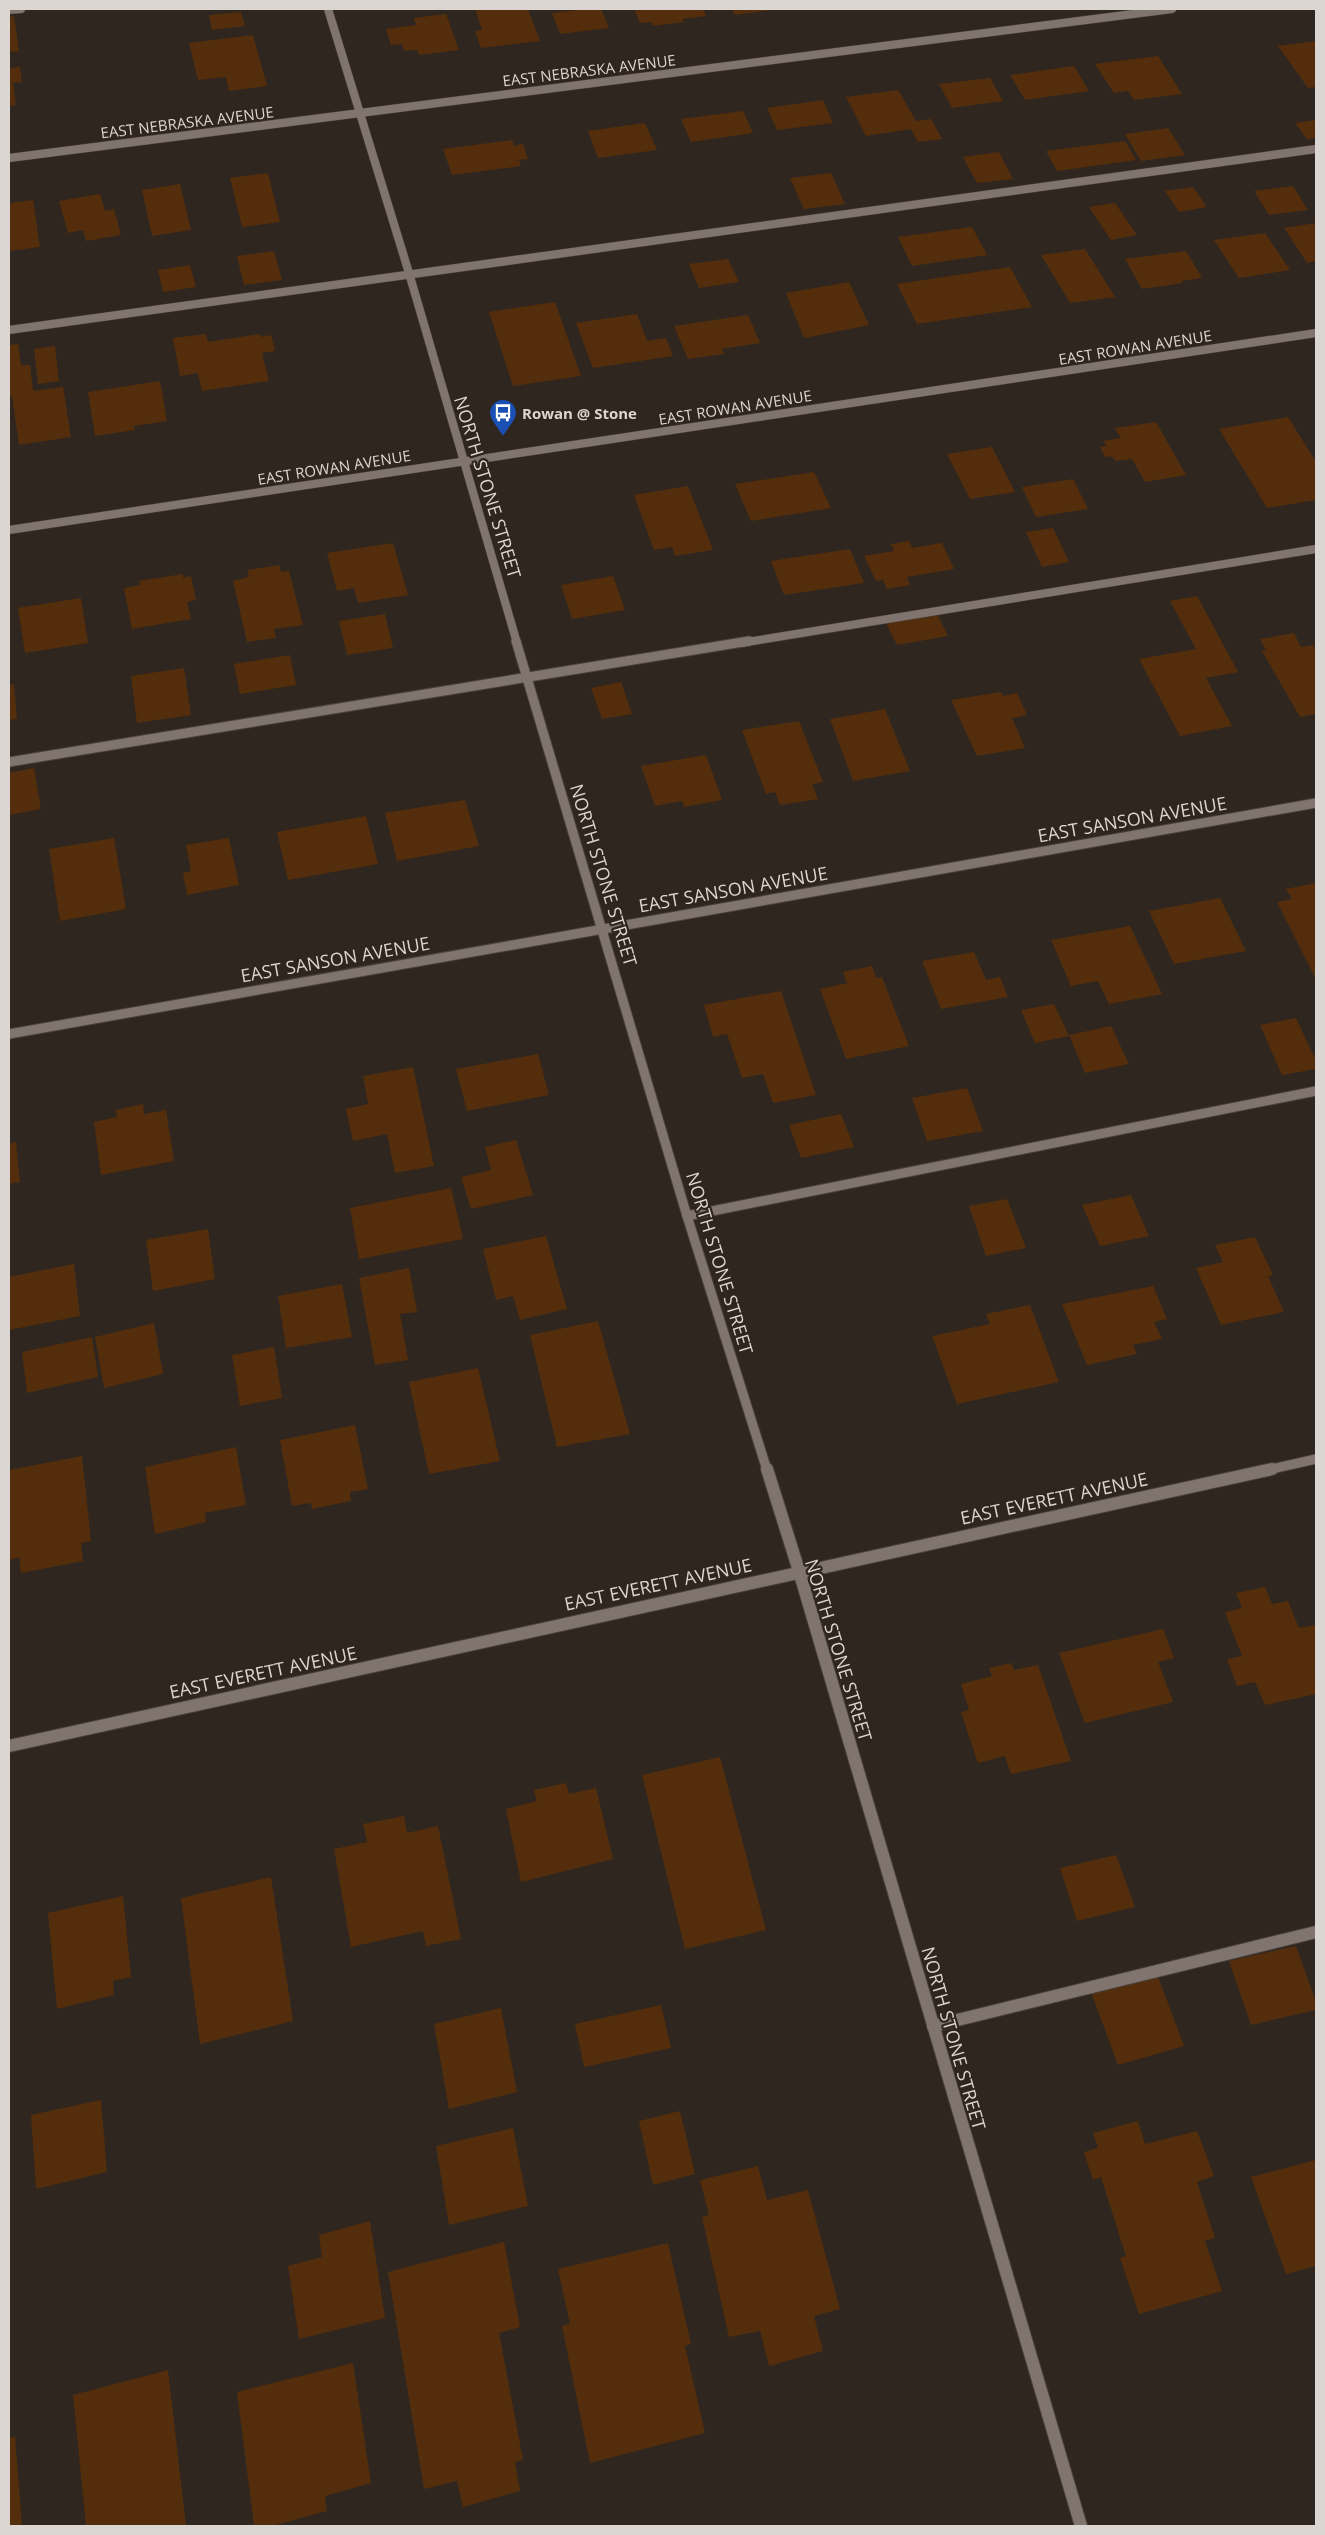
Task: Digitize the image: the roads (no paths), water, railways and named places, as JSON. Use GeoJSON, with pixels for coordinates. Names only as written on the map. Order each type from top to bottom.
{"type":"FeatureCollection","features":[{"type":"Feature","properties":{"kind":"street"},"geometry":{"type":"LineString","coordinates":[[9,10],[21,9]]}},
{"type":"Feature","properties":{"kind":"street","name":"NORTH STONE STREET"},"geometry":{"type":"LineString","coordinates":[[328,9],[358,112],[409,273],[463,462],[687,1216],[799,1571],[1081,2526]]}},
{"type":"Feature","properties":{"kind":"street","name":"EAST NEBRASKA AVENUE"},"geometry":{"type":"LineString","coordinates":[[9,158],[1172,9]]}},
{"type":"Feature","properties":{"kind":"street"},"geometry":{"type":"LineString","coordinates":[[9,330],[409,273],[1316,149]]}},
{"type":"Feature","properties":{"kind":"street","name":"EAST ROWAN AVENUE"},"geometry":{"type":"LineString","coordinates":[[9,530],[1316,333]]}},
{"type":"Feature","properties":{"kind":"street"},"geometry":{"type":"LineString","coordinates":[[9,762],[1316,549]]}},
{"type":"Feature","properties":{"kind":"street","name":"EAST SANSON AVENUE"},"geometry":{"type":"LineString","coordinates":[[9,1034],[1316,803]]}},
{"type":"Feature","properties":{"kind":"street"},"geometry":{"type":"LineString","coordinates":[[687,1216],[1316,1091]]}},
{"type":"Feature","properties":{"kind":"street","name":"EAST EVERETT AVENUE"},"geometry":{"type":"LineString","coordinates":[[9,1746],[1316,1459]]}},
{"type":"Feature","properties":{"kind":"street"},"geometry":{"type":"LineString","coordinates":[[933,2026],[1316,1932]]}},
{"type":"Feature","properties":{"kind":"place","name":"Rowan @ Stone"},"geometry":{"type":"Point","coordinates":[503,437]}}]}
